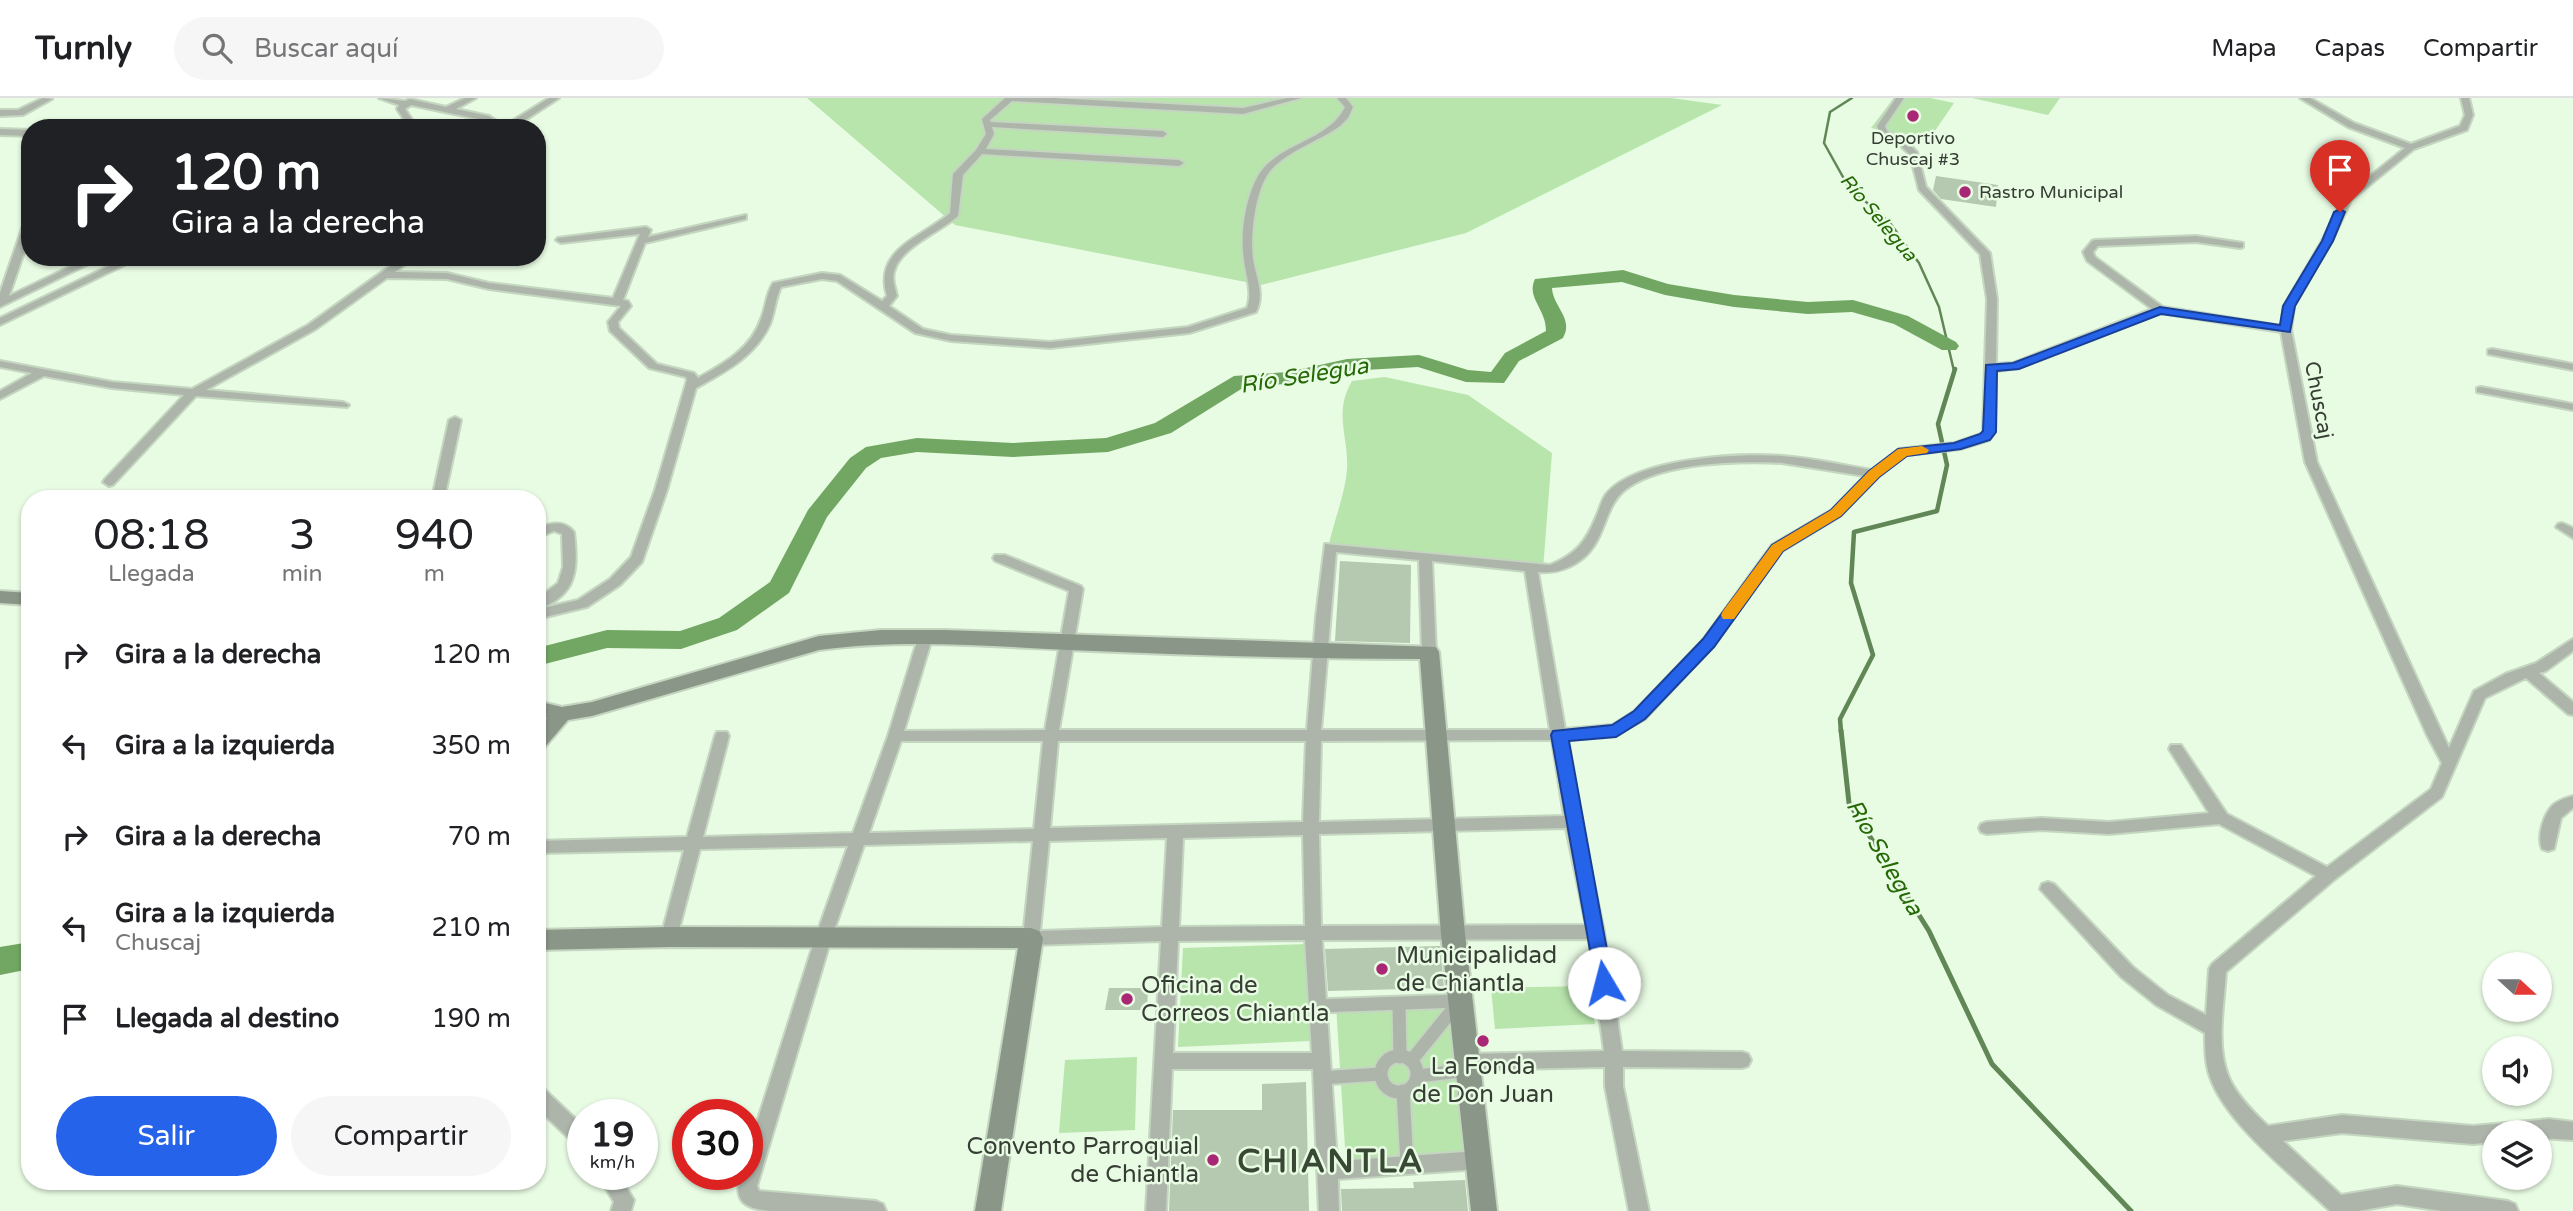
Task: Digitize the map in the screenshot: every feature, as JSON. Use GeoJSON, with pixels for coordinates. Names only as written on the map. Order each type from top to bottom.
{"type":"FeatureCollection","features":[{"type":"Feature","properties":{"kind":"main road"},"geometry":{"type":"LineString","coordinates":[[0,597],[21,598]]}},
{"type":"Feature","properties":{"kind":"main road"},"geometry":{"type":"LineString","coordinates":[[546,710],[562,714],[592,709],[819,643],[853,638],[926,635],[1068,642],[1429,652],[1453,934],[1484,1211]]}},
{"type":"Feature","properties":{"kind":"main road"},"geometry":{"type":"LineString","coordinates":[[546,733],[562,714]]}},
{"type":"Feature","properties":{"kind":"main road"},"geometry":{"type":"LineString","coordinates":[[546,940],[668,937],[1031,938],[988,1211]]}},
{"type":"Feature","properties":{"kind":"street"},"geometry":{"type":"LineString","coordinates":[[383,98],[488,119]]}},
{"type":"Feature","properties":{"kind":"street"},"geometry":{"type":"LineString","coordinates":[[447,110],[472,98]]}},
{"type":"Feature","properties":{"kind":"street"},"geometry":{"type":"LineString","coordinates":[[521,119],[555,98]]}},
{"type":"Feature","properties":{"kind":"street"},"geometry":{"type":"LineString","coordinates":[[883,307],[892,296],[887,278],[892,266],[913,242],[955,214],[958,174],[980,151],[990,134],[986,119],[1010,98],[1243,111],[1297,98]]}},
{"type":"Feature","properties":{"kind":"street"},"geometry":{"type":"LineString","coordinates":[[692,386],[751,349],[766,321],[771,293],[778,285],[822,276],[840,278],[919,331],[951,338],[1050,345],[1189,330],[1252,310],[1256,302],[1248,255],[1251,205],[1268,168],[1348,115],[1349,107],[1341,98]]}},
{"type":"Feature","properties":{"kind":"street"},"geometry":{"type":"LineString","coordinates":[[895,736],[1559,735],[1616,730],[1640,715],[1708,643],[1777,548],[1836,513],[1874,474],[1903,452],[1956,446],[1985,437],[1989,432],[1992,299],[1985,253],[1922,188],[1914,154],[1883,132],[1881,126],[1900,98]]}},
{"type":"Feature","properties":{"kind":"street"},"geometry":{"type":"LineString","coordinates":[[2304,98],[2351,125],[2411,147]]}},
{"type":"Feature","properties":{"kind":"street","name":"Chuscaj"},"geometry":{"type":"LineString","coordinates":[[2450,762],[2434,735],[2311,461],[2286,330],[2289,306],[2327,241],[2347,199],[2411,147],[2464,128],[2469,115],[2465,98]]}},
{"type":"Feature","properties":{"kind":"street"},"geometry":{"type":"LineString","coordinates":[[0,113],[20,113],[48,99]]}},
{"type":"Feature","properties":{"kind":"street"},"geometry":{"type":"LineString","coordinates":[[405,104],[401,109],[408,119]]}},
{"type":"Feature","properties":{"kind":"street"},"geometry":{"type":"LineString","coordinates":[[987,124],[1163,134]]}},
{"type":"Feature","properties":{"kind":"street"},"geometry":{"type":"LineString","coordinates":[[0,132],[21,133]]}},
{"type":"Feature","properties":{"kind":"street"},"geometry":{"type":"LineString","coordinates":[[980,151],[1179,163]]}},
{"type":"Feature","properties":{"kind":"street"},"geometry":{"type":"LineString","coordinates":[[643,241],[743,217]]}},
{"type":"Feature","properties":{"kind":"street"},"geometry":{"type":"LineString","coordinates":[[561,240],[646,230],[617,300]]}},
{"type":"Feature","properties":{"kind":"street"},"geometry":{"type":"LineString","coordinates":[[2240,245],[2196,239],[2095,243],[2088,252],[2091,259],[2160,310],[2286,330]]}},
{"type":"Feature","properties":{"kind":"street"},"geometry":{"type":"LineString","coordinates":[[1,303],[21,246]]}},
{"type":"Feature","properties":{"kind":"street"},"geometry":{"type":"LineString","coordinates":[[1,303],[75,266]]}},
{"type":"Feature","properties":{"kind":"street"},"geometry":{"type":"LineString","coordinates":[[0,322],[117,266]]}},
{"type":"Feature","properties":{"kind":"street"},"geometry":{"type":"LineString","coordinates":[[109,482],[192,393],[312,327],[398,266]]}},
{"type":"Feature","properties":{"kind":"street"},"geometry":{"type":"LineString","coordinates":[[386,275],[447,276],[489,286],[617,300],[626,306],[613,322],[614,328],[653,366],[690,374],[692,386],[637,559],[615,582],[582,604],[546,612]]}},
{"type":"Feature","properties":{"kind":"street"},"geometry":{"type":"LineString","coordinates":[[1990,368],[2015,366],[2160,310]]}},
{"type":"Feature","properties":{"kind":"street"},"geometry":{"type":"LineString","coordinates":[[2492,352],[2573,367]]}},
{"type":"Feature","properties":{"kind":"street"},"geometry":{"type":"LineString","coordinates":[[0,364],[112,385],[343,405]]}},
{"type":"Feature","properties":{"kind":"street"},"geometry":{"type":"LineString","coordinates":[[0,396],[40,373]]}},
{"type":"Feature","properties":{"kind":"street"},"geometry":{"type":"LineString","coordinates":[[2481,390],[2573,407]]}},
{"type":"Feature","properties":{"kind":"street"},"geometry":{"type":"LineString","coordinates":[[440,490],[455,420]]}},
{"type":"Feature","properties":{"kind":"street"},"geometry":{"type":"LineString","coordinates":[[1329,1211],[1313,934],[1311,829],[1319,650],[1330,547],[1550,569],[1574,561],[1587,551],[1611,497],[1621,487],[1649,472],[1770,459],[1874,474]]}},
{"type":"Feature","properties":{"kind":"street"},"geometry":{"type":"LineString","coordinates":[[546,529],[552,526],[563,527],[568,532],[569,543],[569,576],[565,587],[554,598],[546,601]]}},
{"type":"Feature","properties":{"kind":"street"},"geometry":{"type":"LineString","coordinates":[[1000,558],[1076,589],[1051,736],[1031,938],[1170,934],[1596,932]]}},
{"type":"Feature","properties":{"kind":"street"},"geometry":{"type":"LineString","coordinates":[[1425,558],[1429,652]]}},
{"type":"Feature","properties":{"kind":"street"},"geometry":{"type":"LineString","coordinates":[[1531,568],[1573,822],[1596,932],[1614,1059],[1614,1086],[1639,1211]]}},
{"type":"Feature","properties":{"kind":"street"},"geometry":{"type":"LineString","coordinates":[[876,1211],[754,1200],[749,1195],[747,1186],[823,939],[895,736],[926,635]]}},
{"type":"Feature","properties":{"kind":"street"},"geometry":{"type":"LineString","coordinates":[[2508,1211],[2397,1195],[2341,1208],[2242,1112],[2219,1077],[2214,1028],[2218,969],[2328,875],[2437,793],[2479,695],[2542,667],[2573,644]]}},
{"type":"Feature","properties":{"kind":"street"},"geometry":{"type":"LineString","coordinates":[[2528,672],[2573,710]]}},
{"type":"Feature","properties":{"kind":"street"},"geometry":{"type":"LineString","coordinates":[[668,937],[722,736]]}},
{"type":"Feature","properties":{"kind":"street"},"geometry":{"type":"LineString","coordinates":[[2176,749],[2221,818],[2328,875]]}},
{"type":"Feature","properties":{"kind":"street"},"geometry":{"type":"LineString","coordinates":[[2548,845],[2552,814],[2561,805],[2573,802]]}},
{"type":"Feature","properties":{"kind":"street"},"geometry":{"type":"LineString","coordinates":[[1987,828],[2041,824],[2109,828],[2221,818]]}},
{"type":"Feature","properties":{"kind":"street"},"geometry":{"type":"LineString","coordinates":[[546,847],[1573,822]]}},
{"type":"Feature","properties":{"kind":"street"},"geometry":{"type":"LineString","coordinates":[[1156,1211],[1175,833]]}},
{"type":"Feature","properties":{"kind":"street"},"geometry":{"type":"LineString","coordinates":[[2048,889],[2127,972],[2162,1000],[2214,1028]]}},
{"type":"Feature","properties":{"kind":"street"},"geometry":{"type":"LineString","coordinates":[[1318,1006],[1460,1001]]}},
{"type":"Feature","properties":{"kind":"street"},"geometry":{"type":"LineString","coordinates":[[1418,1076],[1413,1086],[1402,1091],[1390,1089],[1381,1080],[1380,1074],[1385,1061],[1406,1059],[1460,1001]]}},
{"type":"Feature","properties":{"kind":"street"},"geometry":{"type":"LineString","coordinates":[[1399,1005],[1406,1059],[1418,1076]]}},
{"type":"Feature","properties":{"kind":"street"},"geometry":{"type":"LineString","coordinates":[[1418,1076],[1467,1066],[1614,1059],[1742,1059]]}},
{"type":"Feature","properties":{"kind":"street"},"geometry":{"type":"LineString","coordinates":[[1162,1061],[1380,1074]]}},
{"type":"Feature","properties":{"kind":"street"},"geometry":{"type":"LineString","coordinates":[[1402,1091],[1406,1165]]}},
{"type":"Feature","properties":{"kind":"street"},"geometry":{"type":"LineString","coordinates":[[546,1104],[567,1124]]}},
{"type":"Feature","properties":{"kind":"street"},"geometry":{"type":"LineString","coordinates":[[2266,1135],[2342,1124],[2482,1134]]}},
{"type":"Feature","properties":{"kind":"street"},"geometry":{"type":"LineString","coordinates":[[2552,1128],[2573,1131]]}},
{"type":"Feature","properties":{"kind":"street"},"geometry":{"type":"LineString","coordinates":[[1328,1171],[1478,1160]]}},
{"type":"Feature","properties":{"kind":"street"},"geometry":{"type":"LineString","coordinates":[[617,1190],[624,1200],[621,1211]]}},
{"type":"Feature","properties":{"kind":"green space"},"geometry":{"type":"Polygon","coordinates":[[[807,98],[1671,98],[1722,105],[1466,233],[1261,285],[955,225],[807,98]]]}},
{"type":"Feature","properties":{"kind":"green space","name":"Deportivo Chuscaj #3"},"geometry":{"type":"Polygon","coordinates":[[[1894,98],[1930,98],[1954,103],[1928,141],[1871,128],[1894,98]]]}},
{"type":"Feature","properties":{"kind":"green space"},"geometry":{"type":"Polygon","coordinates":[[[1972,98],[2060,98],[2048,115],[1972,98]]]}},
{"type":"Feature","properties":{"kind":"green space"},"geometry":{"type":"Polygon","coordinates":[[[1385,377],[1468,395],[1552,453],[1543,569],[1329,544],[1347,470],[1343,425],[1346,393],[1352,381],[1385,377]]]}},
{"type":"Feature","properties":{"kind":"green space"},"geometry":{"type":"Polygon","coordinates":[[[1308,944],[1310,1041],[1178,1047],[1183,948],[1308,944]]]}},
{"type":"Feature","properties":{"kind":"green space"},"geometry":{"type":"Polygon","coordinates":[[[1587,986],[1595,1024],[1495,1029],[1491,988],[1587,986]]]}},
{"type":"Feature","properties":{"kind":"green space"},"geometry":{"type":"Polygon","coordinates":[[[1336,1005],[1454,1005],[1472,1156],[1346,1163],[1336,1005]]]}},
{"type":"Feature","properties":{"kind":"green space"},"geometry":{"type":"Polygon","coordinates":[[[1137,1057],[1135,1130],[1059,1133],[1065,1060],[1137,1057]]]}},
{"type":"Feature","properties":{"kind":"building","name":"Rastro Municipal"},"geometry":{"type":"Polygon","coordinates":[[[1936,176],[1998,185],[1996,207],[1941,199],[1933,190],[1936,176]]]}},
{"type":"Feature","properties":{"kind":"building"},"geometry":{"type":"Polygon","coordinates":[[[1340,561],[1411,565],[1410,643],[1335,641],[1340,561]]]}},
{"type":"Feature","properties":{"kind":"building","name":"Municipalidad de Chiantla"},"geometry":{"type":"Polygon","coordinates":[[[1440,946],[1444,988],[1328,991],[1325,949],[1440,946]]]}},
{"type":"Feature","properties":{"kind":"building","name":"Oficina de Correos Chiantla"},"geometry":{"type":"Polygon","coordinates":[[[1109,988],[1148,988],[1147,1010],[1105,1010],[1109,988]]]}},
{"type":"Feature","properties":{"kind":"building","name":"Convento Parroquial de Chiantla"},"geometry":{"type":"Polygon","coordinates":[[[1306,1082],[1309,1211],[1169,1211],[1173,1110],[1262,1110],[1262,1084],[1306,1082]]]}},
{"type":"Feature","properties":{"kind":"building"},"geometry":{"type":"Polygon","coordinates":[[[1465,1180],[1468,1211],[1342,1211],[1341,1189],[1414,1188],[1413,1182],[1465,1180]]]}},
{"type":"Feature","properties":{"kind":"waterway","name":"Río Selegua"},"geometry":{"type":"LineString","coordinates":[[1852,98],[1830,112],[1824,143],[1848,186],[1890,223],[1919,263],[1939,307],[1954,371]]}},
{"type":"Feature","properties":{"kind":"waterway","name":"Río Selegua"},"geometry":{"type":"LineString","coordinates":[[546,655],[607,639],[681,640],[728,624],[780,587],[816,515],[858,463],[874,452],[917,445],[1013,450],[1108,445],[1163,428],[1241,380],[1288,378],[1347,365],[1419,361],[1466,376],[1497,379],[1512,357],[1556,334],[1556,316],[1543,298],[1542,283],[1623,276],[1665,289],[1734,301],[1808,308],[1853,306],[1901,320],[1949,346]]}},
{"type":"Feature","properties":{"kind":"waterway","name":"Río Selegua"},"geometry":{"type":"LineString","coordinates":[[1841,732],[1840,719],[1873,655],[1851,583],[1854,532],[1937,511],[1947,465],[1938,424],[1955,369]]}},
{"type":"Feature","properties":{"kind":"waterway","name":"Río Selegua"},"geometry":{"type":"LineString","coordinates":[[1841,730],[1849,803],[1929,931],[1992,1064],[2131,1211]]}},
{"type":"Feature","properties":{"kind":"waterway","name":"Río Selegua"},"geometry":{"type":"LineString","coordinates":[[0,961],[21,957]]}},
{"type":"Feature","properties":{"kind":"slow traffic"},"geometry":{"type":"LineString","coordinates":[[1728,615],[1777,548],[1836,513],[1874,474],[1903,452],[1922,450]]}},
{"type":"Feature","properties":{"kind":"place","name":"Deportivo Chuscaj #3"},"geometry":{"type":"Point","coordinates":[1913,116]}},
{"type":"Feature","properties":{"kind":"place","name":"Rastro Municipal"},"geometry":{"type":"Point","coordinates":[1965,192]}},
{"type":"Feature","properties":{"kind":"place","name":"Municipalidad de Chiantla"},"geometry":{"type":"Point","coordinates":[1382,969]}},
{"type":"Feature","properties":{"kind":"place","name":"Oficina de Correos Chiantla"},"geometry":{"type":"Point","coordinates":[1127,999]}},
{"type":"Feature","properties":{"kind":"place","name":"La Fonda de Don Juan"},"geometry":{"type":"Point","coordinates":[1483,1041]}},
{"type":"Feature","properties":{"kind":"place","name":"Convento Parroquial de Chiantla"},"geometry":{"type":"Point","coordinates":[1213,1160]}},
{"type":"Feature","properties":{"kind":"district","name":"CHIANTLA"},"geometry":{"type":"Point","coordinates":[1331,1160]}},
{"type":"Feature","properties":{"kind":"route"},"geometry":{"type":"LineString","coordinates":[[1604,983],[1559,735],[1616,730],[1640,715],[1708,643],[1777,548],[1836,513],[1874,474],[1903,452],[1956,446],[1985,437],[1989,432],[1990,368],[2015,366],[2160,310],[2286,330],[2289,306],[2327,241],[2340,212]]}}]}
